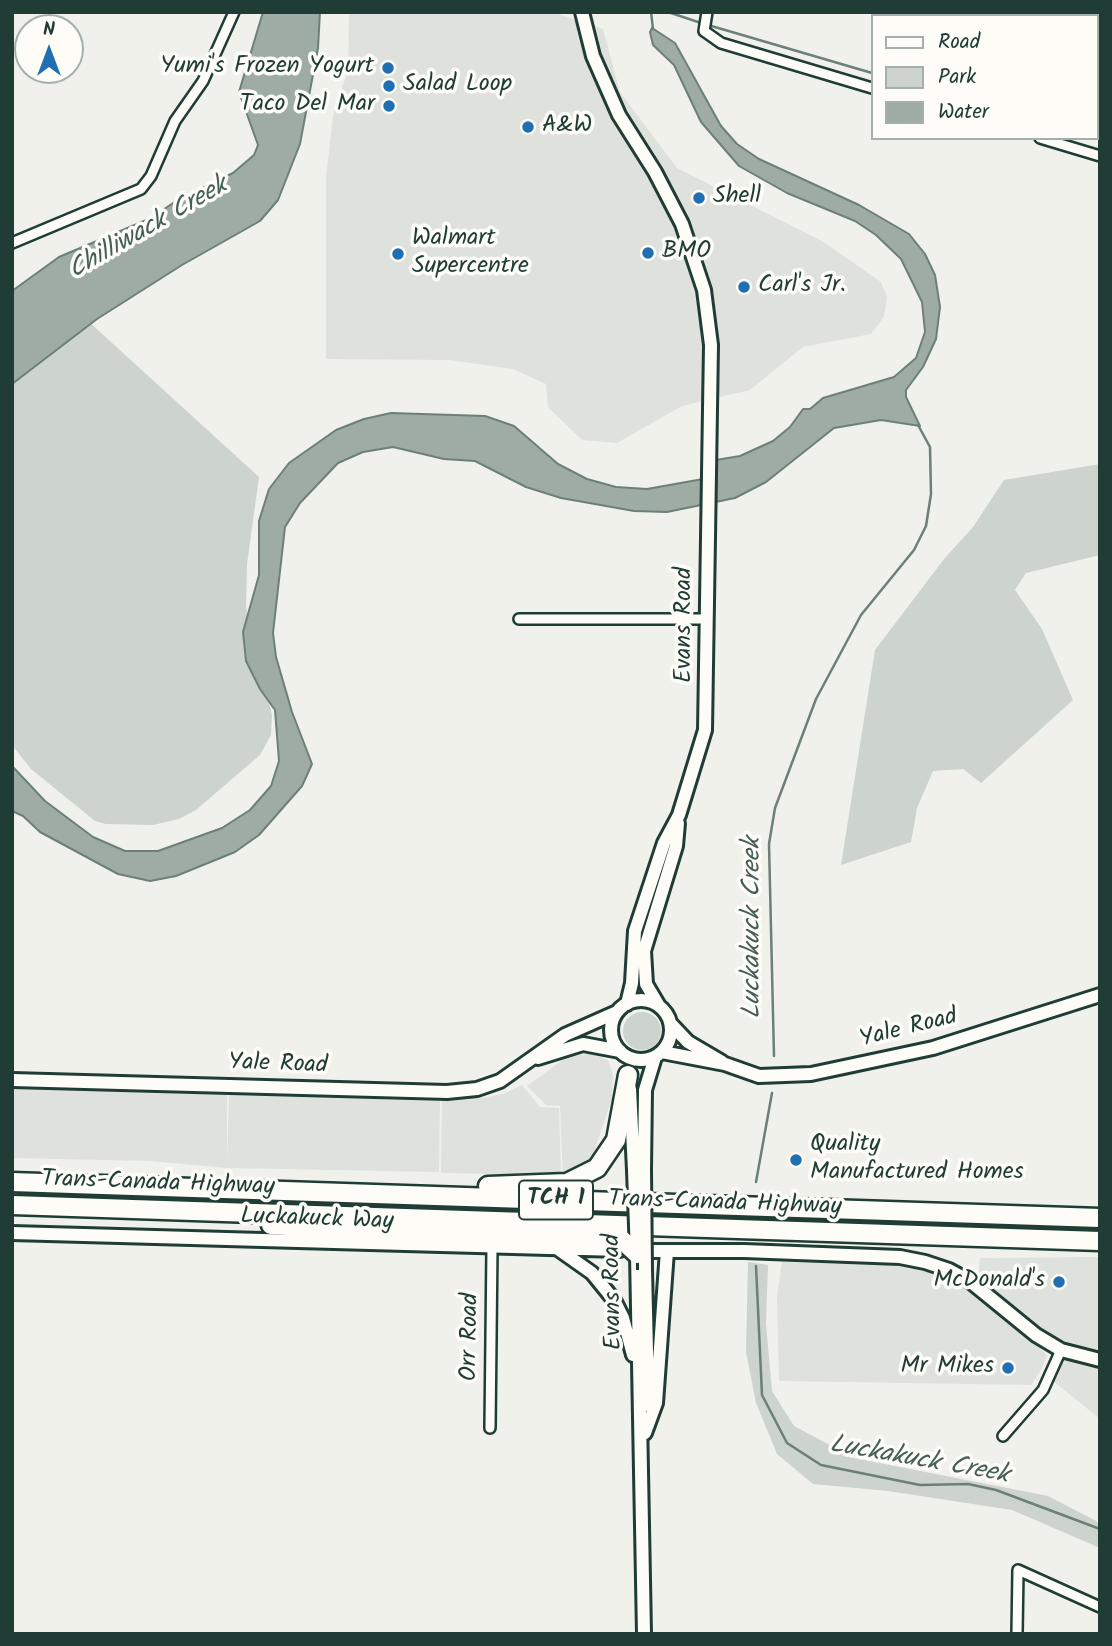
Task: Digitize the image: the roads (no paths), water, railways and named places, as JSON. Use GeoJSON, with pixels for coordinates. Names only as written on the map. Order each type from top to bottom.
{"type":"FeatureCollection","features":[{"type":"Feature","properties":{"kind":"highway"},"geometry":{"type":"LineString","coordinates":[[271,1190],[567,1183],[597,1168],[611,1150],[620,1125],[628,1075]]}},
{"type":"Feature","properties":{"kind":"highway","name":"Trans-Canada Highway"},"geometry":{"type":"LineString","coordinates":[[12,1182],[1100,1218]]}},
{"type":"Feature","properties":{"kind":"highway","name":"Trans-Canada Highway"},"geometry":{"type":"LineString","coordinates":[[12,1205],[1100,1241]]}},
{"type":"Feature","properties":{"kind":"highway"},"geometry":{"type":"LineString","coordinates":[[175,1210],[201,1220],[640,1251]]}},
{"type":"Feature","properties":{"kind":"street"},"geometry":{"type":"LineString","coordinates":[[12,243],[141,189],[151,176],[176,121],[203,81],[234,12]]}},
{"type":"Feature","properties":{"kind":"street","name":"Evans Road"},"geometry":{"type":"LineString","coordinates":[[582,12],[604,84],[619,115],[670,198],[682,224],[704,290],[711,345],[705,730],[679,815],[664,843],[635,931],[632,983],[622,1008]]}},
{"type":"Feature","properties":{"kind":"street"},"geometry":{"type":"LineString","coordinates":[[707,12],[704,31],[721,43],[870,87]]}},
{"type":"Feature","properties":{"kind":"street"},"geometry":{"type":"LineString","coordinates":[[1047,140],[1100,156]]}},
{"type":"Feature","properties":{"kind":"street"},"geometry":{"type":"LineString","coordinates":[[519,619],[706,619]]}},
{"type":"Feature","properties":{"kind":"street","name":"Evans Road"},"geometry":{"type":"LineString","coordinates":[[659,1006],[646,984],[644,951],[676,846],[679,815]]}},
{"type":"Feature","properties":{"kind":"street","name":"Yale Road"},"geometry":{"type":"LineString","coordinates":[[670,1023],[688,1042],[725,1064],[759,1076],[811,1074],[933,1048],[1100,995]]}},
{"type":"Feature","properties":{"kind":"street"},"geometry":{"type":"LineString","coordinates":[[643,1001],[659,1006],[670,1023],[670,1039],[658,1055],[638,1060],[620,1052],[611,1028],[622,1008],[643,1001]]}},
{"type":"Feature","properties":{"kind":"street","name":"Yale Road"},"geometry":{"type":"LineString","coordinates":[[12,1080],[447,1092],[477,1089],[500,1081],[535,1059],[555,1040],[622,1008]]}},
{"type":"Feature","properties":{"kind":"street","name":"Yale Road"},"geometry":{"type":"LineString","coordinates":[[535,1059],[583,1044],[620,1052]]}},
{"type":"Feature","properties":{"kind":"street","name":"Evans Road"},"geometry":{"type":"LineString","coordinates":[[620,1052],[628,1075],[639,1170]]}},
{"type":"Feature","properties":{"kind":"street","name":"Evans Road"},"geometry":{"type":"LineString","coordinates":[[644,1634],[642,1407],[638,1396],[637,1369],[639,1170],[645,1090],[658,1055]]}},
{"type":"Feature","properties":{"kind":"street","name":"Yale Road"},"geometry":{"type":"LineString","coordinates":[[658,1055],[725,1064]]}},
{"type":"Feature","properties":{"kind":"street","name":"Luckakuck Way"},"geometry":{"type":"LineString","coordinates":[[12,1233],[900,1257],[949,1270],[971,1282],[1036,1335],[1061,1350],[1100,1360]]}},
{"type":"Feature","properties":{"kind":"street","name":"Orr Road"},"geometry":{"type":"LineString","coordinates":[[490,1428],[492,1247]]}},
{"type":"Feature","properties":{"kind":"street"},"geometry":{"type":"LineString","coordinates":[[557,1248],[592,1273],[614,1300],[623,1318],[637,1369]]}},
{"type":"Feature","properties":{"kind":"street"},"geometry":{"type":"LineString","coordinates":[[592,1273],[596,1250]]}},
{"type":"Feature","properties":{"kind":"street"},"geometry":{"type":"LineString","coordinates":[[640,1251],[656,1403],[642,1440]]}},
{"type":"Feature","properties":{"kind":"street","name":"Evans Road"},"geometry":{"type":"LineString","coordinates":[[640,1251],[648,1394],[642,1407]]}},
{"type":"Feature","properties":{"kind":"street"},"geometry":{"type":"LineString","coordinates":[[1003,1436],[1043,1390],[1061,1350]]}},
{"type":"Feature","properties":{"kind":"street"},"geometry":{"type":"LineString","coordinates":[[1017,1634],[1018,1570],[1100,1607]]}},
{"type":"Feature","properties":{"kind":"water","name":"Chilliwack Creek"},"geometry":{"type":"Polygon","coordinates":[[[263,12],[320,12],[318,48],[300,144],[278,200],[260,221],[182,265],[97,319],[12,384],[12,291],[59,257],[151,218],[176,201],[233,173],[254,155],[258,145],[239,92],[263,12]]]}},
{"type":"Feature","properties":{"kind":"water"},"geometry":{"type":"Polygon","coordinates":[[[652,28],[675,43],[721,126],[737,144],[759,159],[859,205],[909,234],[925,254],[935,275],[940,307],[936,339],[923,367],[906,390],[906,397],[920,426],[881,420],[834,428],[766,482],[735,498],[667,512],[634,511],[561,498],[526,487],[475,461],[444,459],[393,447],[363,452],[338,463],[300,503],[285,527],[273,633],[276,657],[292,712],[312,764],[302,786],[259,835],[235,852],[176,876],[150,881],[118,874],[40,832],[23,816],[12,811],[12,766],[45,801],[93,837],[125,851],[158,851],[222,828],[250,810],[271,786],[279,761],[275,710],[260,689],[246,661],[243,632],[259,575],[259,521],[269,489],[289,463],[336,430],[364,419],[391,413],[485,416],[514,426],[558,464],[587,479],[616,487],[647,489],[703,479],[716,460],[740,456],[773,441],[790,427],[803,409],[810,409],[823,398],[894,377],[916,358],[925,332],[922,302],[901,259],[876,235],[855,221],[787,193],[739,166],[701,122],[674,65],[653,45],[650,32],[652,28]]]}},
{"type":"Feature","properties":{"kind":"waterway","name":"Chilliwack Creek"},"geometry":{"type":"LineString","coordinates":[[651,12],[653,29]]}},
{"type":"Feature","properties":{"kind":"waterway","name":"Chilliwack Creek"},"geometry":{"type":"LineString","coordinates":[[668,12],[701,23]]}},
{"type":"Feature","properties":{"kind":"waterway","name":"Chilliwack Creek"},"geometry":{"type":"LineString","coordinates":[[708,25],[870,72]]}},
{"type":"Feature","properties":{"kind":"waterway","name":"Luckakuck Creek"},"geometry":{"type":"LineString","coordinates":[[774,1056],[769,844],[775,808],[816,699],[861,615],[914,550],[926,526],[931,494],[930,447],[918,425]]}},
{"type":"Feature","properties":{"kind":"waterway","name":"Luckakuck Creek"},"geometry":{"type":"LineString","coordinates":[[756,1182],[772,1093]]}},
{"type":"Feature","properties":{"kind":"waterway","name":"Luckakuck Creek"},"geometry":{"type":"LineString","coordinates":[[756,1266],[762,1395],[787,1443],[821,1465],[920,1485],[968,1484],[996,1490],[1100,1529]]}},
{"type":"Feature","properties":{"kind":"place","name":"Yumi's Frozen Yogurt"},"geometry":{"type":"Point","coordinates":[388,68]}},
{"type":"Feature","properties":{"kind":"place","name":"Salad Loop"},"geometry":{"type":"Point","coordinates":[389,86]}},
{"type":"Feature","properties":{"kind":"place","name":"Taco Del Mar"},"geometry":{"type":"Point","coordinates":[389,106]}},
{"type":"Feature","properties":{"kind":"place","name":"A&W"},"geometry":{"type":"Point","coordinates":[528,127]}},
{"type":"Feature","properties":{"kind":"place","name":"Shell"},"geometry":{"type":"Point","coordinates":[699,198]}},
{"type":"Feature","properties":{"kind":"place","name":"BMO"},"geometry":{"type":"Point","coordinates":[648,253]}},
{"type":"Feature","properties":{"kind":"place","name":"Walmart Supercentre"},"geometry":{"type":"Point","coordinates":[398,254]}},
{"type":"Feature","properties":{"kind":"place","name":"Carl's Jr."},"geometry":{"type":"Point","coordinates":[744,287]}},
{"type":"Feature","properties":{"kind":"place","name":"Quality Manufactured Homes"},"geometry":{"type":"Point","coordinates":[796,1160]}},
{"type":"Feature","properties":{"kind":"place","name":"McDonald's"},"geometry":{"type":"Point","coordinates":[1059,1282]}},
{"type":"Feature","properties":{"kind":"place","name":"Mr Mikes"},"geometry":{"type":"Point","coordinates":[1008,1368]}}]}
